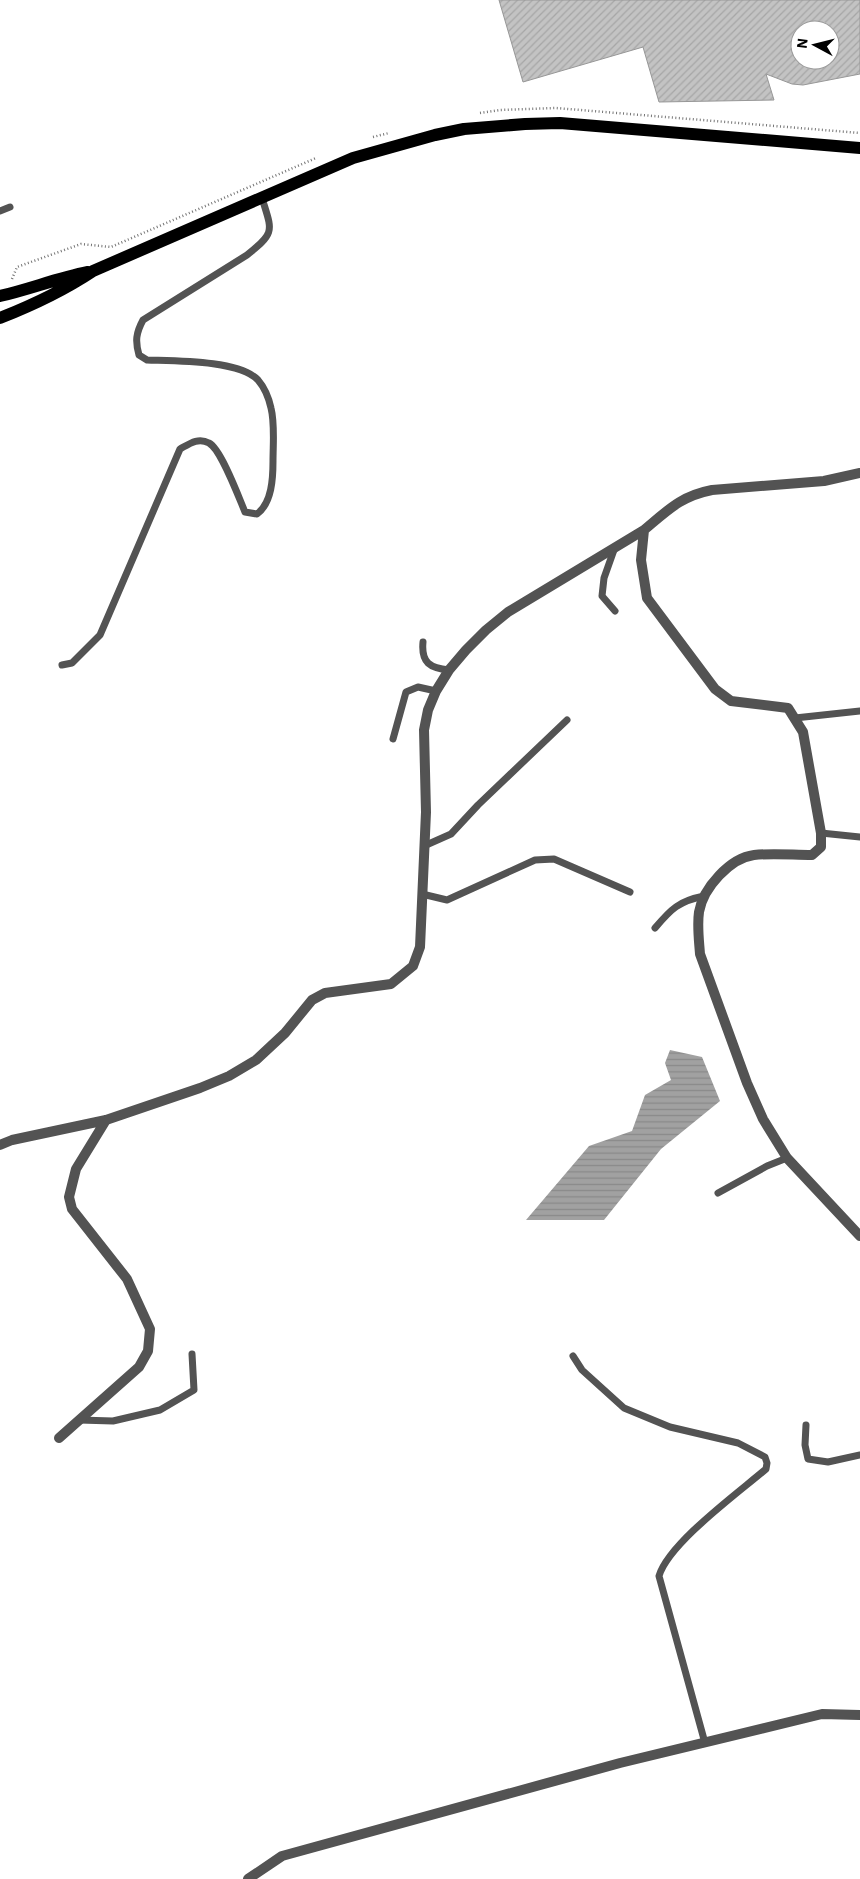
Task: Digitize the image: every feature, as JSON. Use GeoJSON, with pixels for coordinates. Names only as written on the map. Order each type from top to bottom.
{"type":"FeatureCollection","features":[{"type":"Feature","properties":{"kind":"main road"},"geometry":{"type":"LineString","coordinates":[[0,318],[37,304],[68,288],[93,271],[353,158],[435,135],[492,126],[560,123],[860,148]]}},
{"type":"Feature","properties":{"kind":"main road"},"geometry":{"type":"LineString","coordinates":[[3,295],[64,276],[93,271]]}},
{"type":"Feature","properties":{"kind":"street"},"geometry":{"type":"LineString","coordinates":[[0,1144],[106,1120],[230,1076],[256,1060],[285,1033],[312,1000],[325,993],[391,984],[413,966],[420,947],[426,812],[424,730],[428,710],[436,691],[449,670],[479,637],[508,612],[644,530],[675,503],[696,493],[824,481],[860,473]]}},
{"type":"Feature","properties":{"kind":"street"},"geometry":{"type":"LineString","coordinates":[[644,530],[641,560],[647,598],[714,689],[731,701],[788,708],[803,732],[821,833],[821,847],[812,855],[754,855],[740,858],[724,870],[704,896],[699,912],[700,954],[746,1083],[762,1119],[787,1158],[860,1236]]}},
{"type":"Feature","properties":{"kind":"street"},"geometry":{"type":"LineString","coordinates":[[59,1438],[139,1367],[148,1351],[150,1329],[127,1279],[72,1209],[69,1198],[76,1170],[106,1120]]}},
{"type":"Feature","properties":{"kind":"street"},"geometry":{"type":"LineString","coordinates":[[248,1879],[282,1856],[620,1763],[822,1714],[860,1715]]}},
{"type":"Feature","properties":{"kind":"lane"},"geometry":{"type":"LineString","coordinates":[[62,665],[72,663],[100,634],[180,449],[194,441],[209,443],[219,454],[245,512],[257,514],[263,510],[270,491],[273,474],[273,440],[271,408],[257,380],[242,370],[223,365],[147,360],[139,355],[136,344],[137,331],[143,320],[247,255],[262,243],[268,236],[271,228],[262,198]]}},
{"type":"Feature","properties":{"kind":"lane"},"geometry":{"type":"LineString","coordinates":[[0,211],[10,207]]}},
{"type":"Feature","properties":{"kind":"lane"},"geometry":{"type":"LineString","coordinates":[[615,547],[604,578],[602,596],[615,611]]}},
{"type":"Feature","properties":{"kind":"lane"},"geometry":{"type":"LineString","coordinates":[[423,642],[422,652],[426,661],[436,669],[449,670]]}},
{"type":"Feature","properties":{"kind":"lane"},"geometry":{"type":"LineString","coordinates":[[393,739],[406,692],[418,688],[436,691]]}},
{"type":"Feature","properties":{"kind":"lane"},"geometry":{"type":"LineString","coordinates":[[795,718],[860,711]]}},
{"type":"Feature","properties":{"kind":"lane"},"geometry":{"type":"LineString","coordinates":[[424,846],[452,834],[478,805],[567,720]]}},
{"type":"Feature","properties":{"kind":"lane"},"geometry":{"type":"LineString","coordinates":[[821,833],[860,837]]}},
{"type":"Feature","properties":{"kind":"lane"},"geometry":{"type":"LineString","coordinates":[[422,894],[447,900],[535,860],[554,859],[630,892]]}},
{"type":"Feature","properties":{"kind":"lane"},"geometry":{"type":"LineString","coordinates":[[655,928],[668,912],[686,900],[704,896]]}},
{"type":"Feature","properties":{"kind":"lane"},"geometry":{"type":"LineString","coordinates":[[718,1193],[767,1166],[787,1158]]}},
{"type":"Feature","properties":{"kind":"lane"},"geometry":{"type":"LineString","coordinates":[[79,1420],[113,1421],[160,1410],[194,1390],[192,1354]]}},
{"type":"Feature","properties":{"kind":"lane"},"geometry":{"type":"LineString","coordinates":[[573,1356],[582,1370],[624,1408],[670,1427],[738,1443],[765,1458],[767,1463],[766,1469],[690,1534],[668,1558],[659,1576],[705,1742]]}},
{"type":"Feature","properties":{"kind":"lane"},"geometry":{"type":"LineString","coordinates":[[806,1424],[805,1445],[808,1459],[828,1462],[860,1455]]}},
{"type":"Feature","properties":{"kind":"path"},"geometry":{"type":"LineString","coordinates":[[474,114],[500,110],[556,108],[860,133]]}},
{"type":"Feature","properties":{"kind":"path"},"geometry":{"type":"LineString","coordinates":[[369,139],[395,131]]}},
{"type":"Feature","properties":{"kind":"path"},"geometry":{"type":"LineString","coordinates":[[3,295],[17,267],[81,244],[112,247],[316,158]]}},
{"type":"Feature","properties":{"kind":"shaded area"},"geometry":{"type":"Polygon","coordinates":[[[670,1050],[702,1057],[720,1101],[661,1149],[604,1220],[526,1220],[589,1146],[632,1131],[645,1095],[671,1080],[665,1063],[670,1050]]]}},
{"type":"Feature","properties":{"kind":"building"},"geometry":{"type":"Polygon","coordinates":[[[499,0],[860,0],[860,74],[803,85],[792,84],[766,74],[774,100],[659,102],[643,47],[523,82],[499,0]]]}}]}
